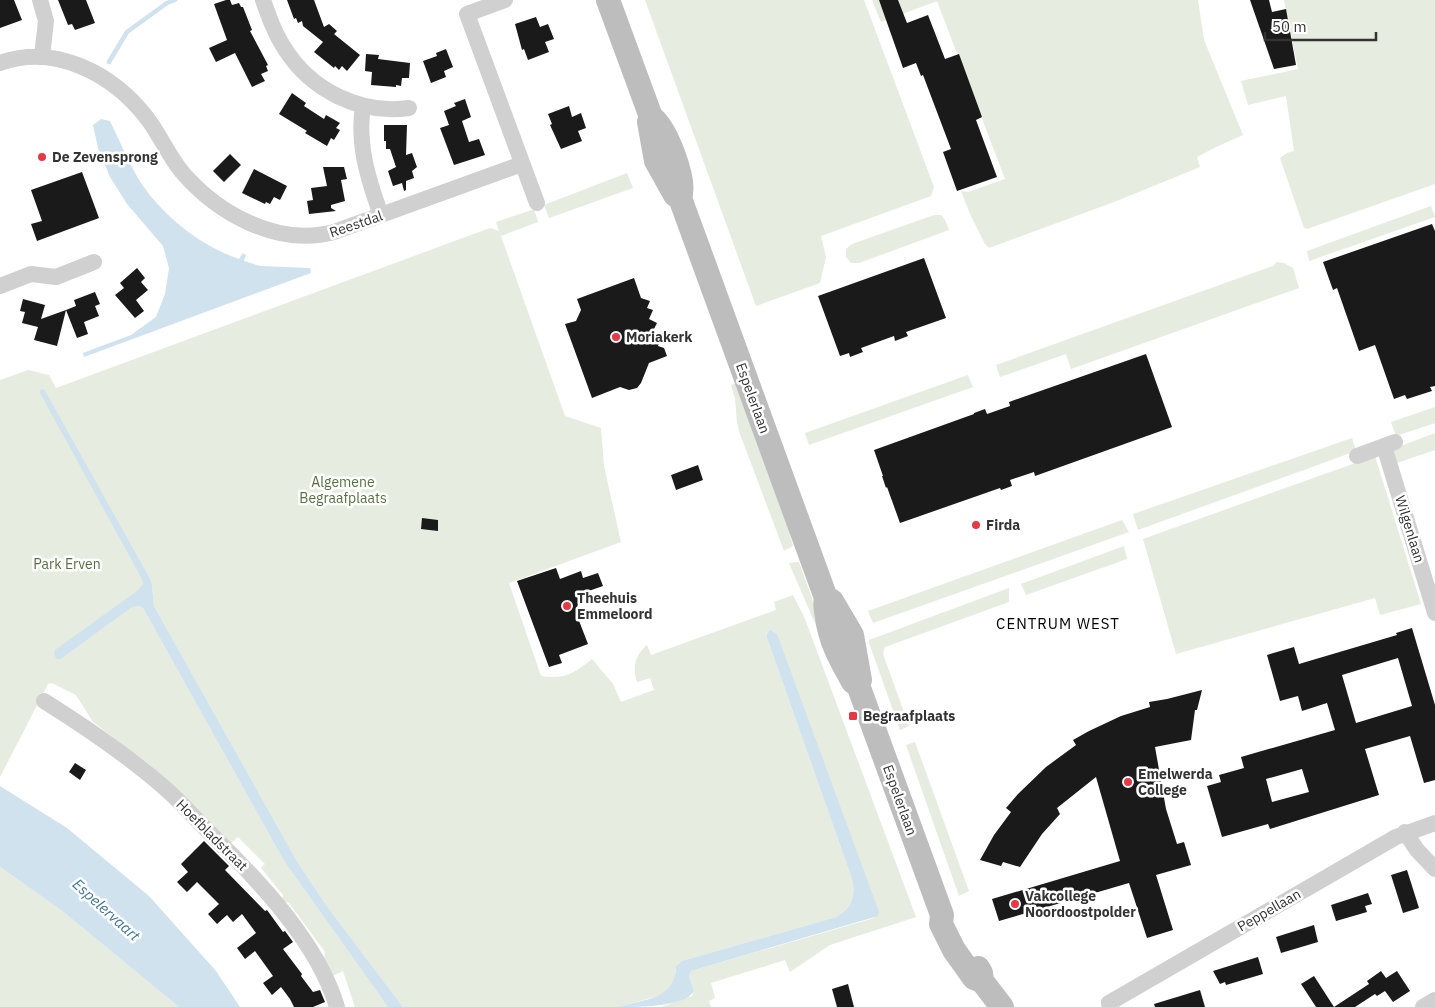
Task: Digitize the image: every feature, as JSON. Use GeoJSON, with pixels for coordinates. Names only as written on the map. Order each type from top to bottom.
{"type":"FeatureCollection","features":[{"type":"Feature","properties":{"kind":"main road","name":"Espelerlaan"},"geometry":{"type":"LineString","coordinates":[[608,0],[651,117],[656,120],[674,154],[683,192],[680,198],[826,598],[824,604],[830,638],[836,653],[853,682],[858,685],[942,915],[941,924],[954,950],[974,978],[982,982],[1002,1007]]}},
{"type":"Feature","properties":{"kind":"street"},"geometry":{"type":"LineString","coordinates":[[40,0],[46,21],[42,56]]}},
{"type":"Feature","properties":{"kind":"street"},"geometry":{"type":"LineString","coordinates":[[264,0],[280,40],[303,72],[331,92],[351,102],[363,106],[386,109],[409,108]]}},
{"type":"Feature","properties":{"kind":"street"},"geometry":{"type":"LineString","coordinates":[[505,0],[467,14],[537,203]]}},
{"type":"Feature","properties":{"kind":"street","name":"Reestdal"},"geometry":{"type":"LineString","coordinates":[[0,63],[23,56],[42,56],[66,60],[82,66],[118,88],[135,103],[147,118],[172,159],[194,185],[214,202],[247,222],[293,236],[314,236],[334,232],[522,164]]}},
{"type":"Feature","properties":{"kind":"street"},"geometry":{"type":"LineString","coordinates":[[363,106],[361,128],[363,158],[367,176],[381,215]]}},
{"type":"Feature","properties":{"kind":"street"},"geometry":{"type":"LineString","coordinates":[[0,286],[31,274],[56,277],[94,262]]}},
{"type":"Feature","properties":{"kind":"street","name":"Wilgenlaan"},"geometry":{"type":"LineString","coordinates":[[1357,456],[1390,444],[1435,613]]}},
{"type":"Feature","properties":{"kind":"street","name":"Hoefbladstraat"},"geometry":{"type":"LineString","coordinates":[[44,701],[103,739],[166,789],[247,870],[310,949],[330,985],[337,1007]]}},
{"type":"Feature","properties":{"kind":"street","name":"Peppellaan"},"geometry":{"type":"LineString","coordinates":[[1110,1007],[1109,1003],[1405,832],[1435,823]]}},
{"type":"Feature","properties":{"kind":"street"},"geometry":{"type":"LineString","coordinates":[[1405,832],[1417,850],[1435,870]]}},
{"type":"Feature","properties":{"kind":"street"},"geometry":{"type":"LineString","coordinates":[[1423,1007],[1435,1000]]}},
{"type":"Feature","properties":{"kind":"green space"},"geometry":{"type":"Polygon","coordinates":[[[645,0],[864,0],[934,187],[931,196],[821,236],[826,257],[820,283],[756,306],[645,0]]]}},
{"type":"Feature","properties":{"kind":"green space"},"geometry":{"type":"Polygon","coordinates":[[[872,0],[1198,0],[1204,40],[1243,135],[1197,157],[1200,167],[1114,202],[989,248],[985,244],[970,214],[961,191],[968,192],[1005,179],[937,1],[881,22],[872,0]]]}},
{"type":"Feature","properties":{"kind":"green space"},"geometry":{"type":"Polygon","coordinates":[[[1284,0],[1435,0],[1435,184],[1307,229],[1304,228],[1280,158],[1294,151],[1286,96],[1248,105],[1241,81],[1298,69],[1284,0]]]}},
{"type":"Feature","properties":{"kind":"green space"},"geometry":{"type":"Polygon","coordinates":[[[627,173],[633,188],[549,218],[544,205],[627,173]]]}},
{"type":"Feature","properties":{"kind":"green space"},"geometry":{"type":"Polygon","coordinates":[[[1431,206],[1435,217],[1309,261],[1307,251],[1431,206]]]}},
{"type":"Feature","properties":{"kind":"green space","name":"Algemene Begraafplaats"},"geometry":{"type":"Polygon","coordinates":[[[534,209],[538,222],[501,236],[565,416],[601,428],[604,466],[621,542],[509,583],[541,676],[556,677],[569,674],[592,659],[613,684],[621,702],[654,690],[650,678],[637,682],[635,671],[637,657],[647,645],[651,655],[776,610],[774,602],[793,595],[805,619],[916,917],[830,945],[790,972],[785,960],[711,983],[715,998],[709,1001],[711,1007],[661,1007],[692,996],[694,991],[689,976],[691,971],[874,918],[767,632],[766,635],[852,879],[853,896],[846,910],[836,917],[682,961],[676,966],[675,981],[667,991],[661,995],[619,1007],[403,1007],[326,905],[298,863],[154,606],[152,585],[61,659],[131,608],[138,606],[143,608],[284,861],[388,1007],[355,1007],[343,971],[333,976],[324,959],[325,952],[289,903],[282,901],[283,895],[261,868],[265,864],[238,837],[230,844],[149,764],[93,722],[76,695],[52,683],[48,684],[0,777],[0,380],[28,370],[49,375],[56,388],[490,228],[499,231],[496,222],[534,209]]]}},
{"type":"Feature","properties":{"kind":"green space"},"geometry":{"type":"Polygon","coordinates":[[[934,215],[941,215],[949,230],[859,263],[851,263],[846,257],[846,249],[852,244],[934,215]]]}},
{"type":"Feature","properties":{"kind":"green space"},"geometry":{"type":"Polygon","coordinates":[[[1277,262],[1284,263],[1293,268],[1299,288],[1071,369],[1066,354],[1000,377],[996,365],[1273,266],[1277,262]]]}},
{"type":"Feature","properties":{"kind":"green space"},"geometry":{"type":"Polygon","coordinates":[[[968,375],[973,387],[809,445],[805,433],[968,375]]]}},
{"type":"Feature","properties":{"kind":"green space"},"geometry":{"type":"Polygon","coordinates":[[[739,382],[774,477],[793,546],[784,551],[737,423],[735,399],[731,385],[739,382]]]}},
{"type":"Feature","properties":{"kind":"green space"},"geometry":{"type":"Polygon","coordinates":[[[1435,407],[1435,423],[1396,436],[1391,422],[1435,407]]]}},
{"type":"Feature","properties":{"kind":"green space"},"geometry":{"type":"Polygon","coordinates":[[[1435,433],[1435,450],[1394,464],[1390,450],[1435,433]]]}},
{"type":"Feature","properties":{"kind":"green space"},"geometry":{"type":"Polygon","coordinates":[[[1352,438],[1356,451],[1138,530],[1133,514],[1352,438]]]}},
{"type":"Feature","properties":{"kind":"green space"},"geometry":{"type":"Polygon","coordinates":[[[1375,456],[1421,604],[1380,615],[1375,598],[1176,654],[1143,539],[1375,456]]]}},
{"type":"Feature","properties":{"kind":"green space"},"geometry":{"type":"Polygon","coordinates":[[[1122,520],[1129,532],[873,623],[868,611],[1122,520]]]}},
{"type":"Feature","properties":{"kind":"green space"},"geometry":{"type":"Polygon","coordinates":[[[1124,546],[1127,559],[1026,595],[1021,584],[1124,546]]]}},
{"type":"Feature","properties":{"kind":"green space"},"geometry":{"type":"Polygon","coordinates":[[[799,562],[826,638],[817,628],[789,563],[799,562]]]}},
{"type":"Feature","properties":{"kind":"green space"},"geometry":{"type":"Polygon","coordinates":[[[1009,588],[1009,602],[885,647],[883,654],[909,726],[900,730],[869,640],[1009,588]]]}},
{"type":"Feature","properties":{"kind":"green space"},"geometry":{"type":"Polygon","coordinates":[[[915,742],[969,891],[959,896],[906,745],[915,742]]]}},
{"type":"Feature","properties":{"kind":"green space"},"geometry":{"type":"Polygon","coordinates":[[[0,867],[61,910],[179,1007],[0,1007],[0,867]]]}},
{"type":"Feature","properties":{"kind":"water"},"geometry":{"type":"Polygon","coordinates":[[[101,119],[110,121],[132,168],[150,195],[184,229],[211,246],[239,259],[243,253],[246,255],[244,261],[260,266],[310,268],[311,273],[84,357],[83,353],[131,335],[156,317],[165,294],[169,268],[163,246],[127,204],[110,177],[98,148],[93,125],[101,119]]]}},
{"type":"Feature","properties":{"kind":"water"},"geometry":{"type":"Polygon","coordinates":[[[44,389],[149,577],[152,585],[154,606],[298,863],[326,905],[403,1007],[388,1007],[284,861],[143,608],[138,606],[131,608],[61,659],[57,659],[54,655],[55,650],[137,591],[143,584],[40,393],[40,390],[44,389]]]}},
{"type":"Feature","properties":{"kind":"water"},"geometry":{"type":"Polygon","coordinates":[[[770,630],[777,634],[879,912],[878,916],[691,971],[689,976],[694,991],[681,1000],[660,1005],[619,1007],[657,996],[665,991],[675,977],[676,966],[682,961],[836,917],[846,910],[852,901],[852,879],[766,635],[770,630]]]}},
{"type":"Feature","properties":{"kind":"water","name":"Espelervaart"},"geometry":{"type":"Polygon","coordinates":[[[0,786],[67,828],[149,896],[216,971],[240,1007],[179,1007],[61,910],[0,867],[0,786]]]}},
{"type":"Feature","properties":{"kind":"building"},"geometry":{"type":"Polygon","coordinates":[[[0,0],[14,0],[22,20],[0,28],[0,0]]]}},
{"type":"Feature","properties":{"kind":"building"},"geometry":{"type":"Polygon","coordinates":[[[58,0],[86,0],[95,23],[75,30],[72,24],[68,25],[58,0]]]}},
{"type":"Feature","properties":{"kind":"building"},"geometry":{"type":"Polygon","coordinates":[[[230,0],[232,5],[239,3],[243,7],[252,30],[250,31],[268,65],[266,66],[268,71],[261,74],[265,81],[252,87],[235,53],[216,62],[209,48],[227,40],[214,4],[230,0]]]}},
{"type":"Feature","properties":{"kind":"building"},"geometry":{"type":"Polygon","coordinates":[[[287,0],[314,0],[324,27],[329,24],[337,31],[334,34],[360,55],[347,71],[342,66],[339,70],[335,66],[334,68],[314,52],[323,42],[303,26],[302,21],[298,23],[296,18],[294,19],[287,0]]]}},
{"type":"Feature","properties":{"kind":"building"},"geometry":{"type":"Polygon","coordinates":[[[879,0],[898,0],[907,23],[928,15],[945,59],[959,54],[982,117],[976,120],[997,177],[957,191],[943,152],[951,149],[923,75],[921,76],[916,63],[903,68],[879,0]]]}},
{"type":"Feature","properties":{"kind":"building"},"geometry":{"type":"Polygon","coordinates":[[[1250,0],[1269,0],[1272,12],[1286,9],[1296,65],[1274,69],[1250,0]]]}},
{"type":"Feature","properties":{"kind":"building"},"geometry":{"type":"Polygon","coordinates":[[[536,17],[540,27],[548,24],[554,39],[545,42],[549,52],[528,60],[524,49],[522,50],[515,24],[536,17]]]}},
{"type":"Feature","properties":{"kind":"building"},"geometry":{"type":"Polygon","coordinates":[[[446,49],[453,67],[444,71],[446,77],[431,83],[423,61],[437,56],[436,53],[446,49]]]}},
{"type":"Feature","properties":{"kind":"building"},"geometry":{"type":"Polygon","coordinates":[[[366,54],[379,55],[378,59],[410,63],[409,78],[402,78],[401,86],[396,85],[396,87],[371,85],[372,72],[365,71],[366,54]]]}},
{"type":"Feature","properties":{"kind":"building"},"geometry":{"type":"Polygon","coordinates":[[[292,93],[306,103],[304,106],[324,119],[326,115],[340,123],[336,128],[340,130],[334,140],[331,138],[327,146],[279,114],[292,93]]]}},
{"type":"Feature","properties":{"kind":"building"},"geometry":{"type":"Polygon","coordinates":[[[465,99],[471,117],[462,121],[469,142],[479,139],[485,155],[454,165],[440,128],[449,125],[444,111],[456,106],[454,103],[465,99]]]}},
{"type":"Feature","properties":{"kind":"building"},"geometry":{"type":"Polygon","coordinates":[[[569,106],[572,117],[581,113],[586,128],[578,131],[582,141],[561,149],[550,125],[552,124],[548,114],[569,106]]]}},
{"type":"Feature","properties":{"kind":"building"},"geometry":{"type":"Polygon","coordinates":[[[384,125],[407,125],[406,155],[412,153],[417,167],[412,171],[414,178],[406,181],[406,190],[404,191],[402,183],[393,186],[388,171],[396,167],[390,149],[386,149],[384,125]]]}},
{"type":"Feature","properties":{"kind":"building"},"geometry":{"type":"Polygon","coordinates":[[[230,154],[241,165],[224,182],[213,171],[230,154]]]}},
{"type":"Feature","properties":{"kind":"building"},"geometry":{"type":"Polygon","coordinates":[[[323,167],[344,167],[347,179],[341,180],[345,201],[331,205],[331,208],[336,211],[309,214],[307,201],[313,200],[311,188],[327,186],[323,167]]]}},
{"type":"Feature","properties":{"kind":"building"},"geometry":{"type":"Polygon","coordinates":[[[254,169],[287,186],[280,200],[274,197],[270,204],[266,202],[265,204],[242,193],[254,169]]]}},
{"type":"Feature","properties":{"kind":"building"},"geometry":{"type":"Polygon","coordinates":[[[82,172],[99,218],[37,241],[31,224],[42,221],[31,190],[82,172]]]}},
{"type":"Feature","properties":{"kind":"building"},"geometry":{"type":"Polygon","coordinates":[[[1432,224],[1435,231],[1435,386],[1430,387],[1432,391],[1407,399],[1405,395],[1394,399],[1375,345],[1359,351],[1337,288],[1333,290],[1323,262],[1432,224]]]}},
{"type":"Feature","properties":{"kind":"building"},"geometry":{"type":"Polygon","coordinates":[[[924,258],[946,318],[906,332],[908,336],[895,341],[894,336],[861,348],[863,352],[850,357],[849,353],[840,356],[818,296],[924,258]]]}},
{"type":"Feature","properties":{"kind":"building"},"geometry":{"type":"Polygon","coordinates":[[[137,268],[145,278],[141,282],[148,290],[136,300],[144,311],[135,318],[115,295],[124,288],[120,283],[137,268]]]}},
{"type":"Feature","properties":{"kind":"building","name":"Moriakerk"},"geometry":{"type":"Polygon","coordinates":[[[634,278],[641,298],[650,301],[647,308],[653,310],[649,319],[657,323],[653,331],[662,335],[658,346],[664,348],[667,356],[649,363],[637,388],[629,390],[620,387],[592,398],[565,324],[576,321],[581,310],[577,299],[634,278]]]}},
{"type":"Feature","properties":{"kind":"building"},"geometry":{"type":"Polygon","coordinates":[[[95,292],[100,304],[95,306],[99,316],[84,322],[88,334],[77,338],[66,310],[76,306],[74,300],[95,292]]]}},
{"type":"Feature","properties":{"kind":"building"},"geometry":{"type":"Polygon","coordinates":[[[23,299],[45,305],[41,319],[66,310],[57,346],[34,340],[38,327],[22,323],[25,312],[20,311],[23,299]]]}},
{"type":"Feature","properties":{"kind":"building"},"geometry":{"type":"Polygon","coordinates":[[[1146,354],[1172,427],[1035,476],[1034,472],[1010,480],[1012,486],[1001,490],[1000,488],[900,523],[874,450],[985,409],[987,414],[1010,406],[1009,402],[1146,354]]]}},
{"type":"Feature","properties":{"kind":"building"},"geometry":{"type":"Polygon","coordinates":[[[698,465],[703,480],[676,490],[671,475],[698,465]]]}},
{"type":"Feature","properties":{"kind":"building"},"geometry":{"type":"Polygon","coordinates":[[[422,518],[438,520],[438,531],[421,529],[422,518]]]}},
{"type":"Feature","properties":{"kind":"building"},"geometry":{"type":"Polygon","coordinates":[[[556,568],[560,579],[581,571],[583,578],[598,573],[603,586],[580,594],[576,613],[588,644],[559,655],[562,663],[549,667],[517,581],[556,568]]]}},
{"type":"Feature","properties":{"kind":"building"},"geometry":{"type":"Polygon","coordinates":[[[1412,628],[1435,705],[1435,780],[1424,783],[1410,736],[1365,749],[1379,795],[1270,829],[1268,824],[1222,837],[1207,786],[1221,782],[1219,775],[1244,768],[1241,757],[1335,730],[1327,703],[1302,711],[1298,696],[1280,701],[1267,655],[1294,647],[1299,664],[1397,635],[1396,633],[1412,628]],[[1398,658],[1342,675],[1356,723],[1412,706],[1398,658]],[[1302,769],[1266,779],[1272,802],[1309,792],[1302,769]]]}},
{"type":"Feature","properties":{"kind":"building"},"geometry":{"type":"Polygon","coordinates":[[[1202,690],[1197,710],[1195,710],[1191,740],[1155,747],[1166,809],[1177,844],[1184,842],[1191,865],[1156,875],[1173,930],[1147,938],[1129,883],[999,921],[992,899],[1120,861],[1096,777],[1057,808],[1060,814],[1042,834],[1020,867],[1003,862],[1001,866],[980,860],[994,835],[1011,812],[1006,808],[1018,794],[1046,767],[1076,745],[1073,740],[1121,716],[1150,707],[1149,702],[1202,690]]]}},
{"type":"Feature","properties":{"kind":"building"},"geometry":{"type":"Polygon","coordinates":[[[75,763],[86,770],[80,780],[69,772],[75,763]]]}},
{"type":"Feature","properties":{"kind":"building"},"geometry":{"type":"Polygon","coordinates":[[[204,841],[229,866],[225,870],[265,911],[267,910],[283,932],[285,931],[293,942],[283,949],[313,992],[320,990],[325,1002],[313,1007],[294,1007],[281,987],[272,995],[263,983],[273,976],[255,951],[245,959],[237,948],[256,933],[242,914],[233,922],[227,915],[217,924],[208,914],[219,904],[197,882],[187,892],[177,882],[188,872],[181,864],[204,841]]]}},
{"type":"Feature","properties":{"kind":"building"},"geometry":{"type":"Polygon","coordinates":[[[1407,870],[1419,908],[1403,913],[1391,875],[1407,870]]]}},
{"type":"Feature","properties":{"kind":"building"},"geometry":{"type":"Polygon","coordinates":[[[1368,893],[1372,904],[1365,906],[1367,912],[1336,921],[1331,905],[1368,893]]]}},
{"type":"Feature","properties":{"kind":"building"},"geometry":{"type":"Polygon","coordinates":[[[1314,925],[1318,942],[1281,953],[1276,937],[1314,925]]]}},
{"type":"Feature","properties":{"kind":"building"},"geometry":{"type":"Polygon","coordinates":[[[1258,957],[1263,974],[1226,985],[1225,982],[1220,984],[1213,971],[1258,957]]]}},
{"type":"Feature","properties":{"kind":"building"},"geometry":{"type":"Polygon","coordinates":[[[1381,971],[1386,978],[1397,971],[1410,991],[1393,1002],[1385,991],[1377,996],[1375,994],[1355,1007],[1334,1007],[1369,984],[1367,981],[1381,971]]]}},
{"type":"Feature","properties":{"kind":"building"},"geometry":{"type":"Polygon","coordinates":[[[1314,976],[1334,1007],[1316,1007],[1301,984],[1314,976]]]}},
{"type":"Feature","properties":{"kind":"building"},"geometry":{"type":"Polygon","coordinates":[[[848,984],[854,1007],[837,1007],[832,989],[848,984]]]}},
{"type":"Feature","properties":{"kind":"building"},"geometry":{"type":"Polygon","coordinates":[[[1200,990],[1205,1007],[1155,1007],[1154,1004],[1200,990]]]}},
{"type":"Feature","properties":{"kind":"waterway"},"geometry":{"type":"LineString","coordinates":[[109,62],[127,32],[167,3],[175,0]]}},
{"type":"Feature","properties":{"kind":"place","name":"De Zevensprong"},"geometry":{"type":"Point","coordinates":[42,157]}},
{"type":"Feature","properties":{"kind":"place","name":"Moriakerk"},"geometry":{"type":"Point","coordinates":[616,337]}},
{"type":"Feature","properties":{"kind":"place","name":"Firda"},"geometry":{"type":"Point","coordinates":[976,525]}},
{"type":"Feature","properties":{"kind":"place","name":"Theehuis Emmeloord"},"geometry":{"type":"Point","coordinates":[567,606]}},
{"type":"Feature","properties":{"kind":"place","name":"Begraafplaats"},"geometry":{"type":"Point","coordinates":[853,716]}},
{"type":"Feature","properties":{"kind":"place","name":"Emelwerda College"},"geometry":{"type":"Point","coordinates":[1128,782]}},
{"type":"Feature","properties":{"kind":"place","name":"Vakcollege Noordoostpolder"},"geometry":{"type":"Point","coordinates":[1015,904]}},
{"type":"Feature","properties":{"kind":"district","name":"CENTRUM WEST"},"geometry":{"type":"Point","coordinates":[1058,624]}},
{"type":"Feature","properties":{"kind":"park label","name":"Park Erven"},"geometry":{"type":"Point","coordinates":[67,564]}}]}
